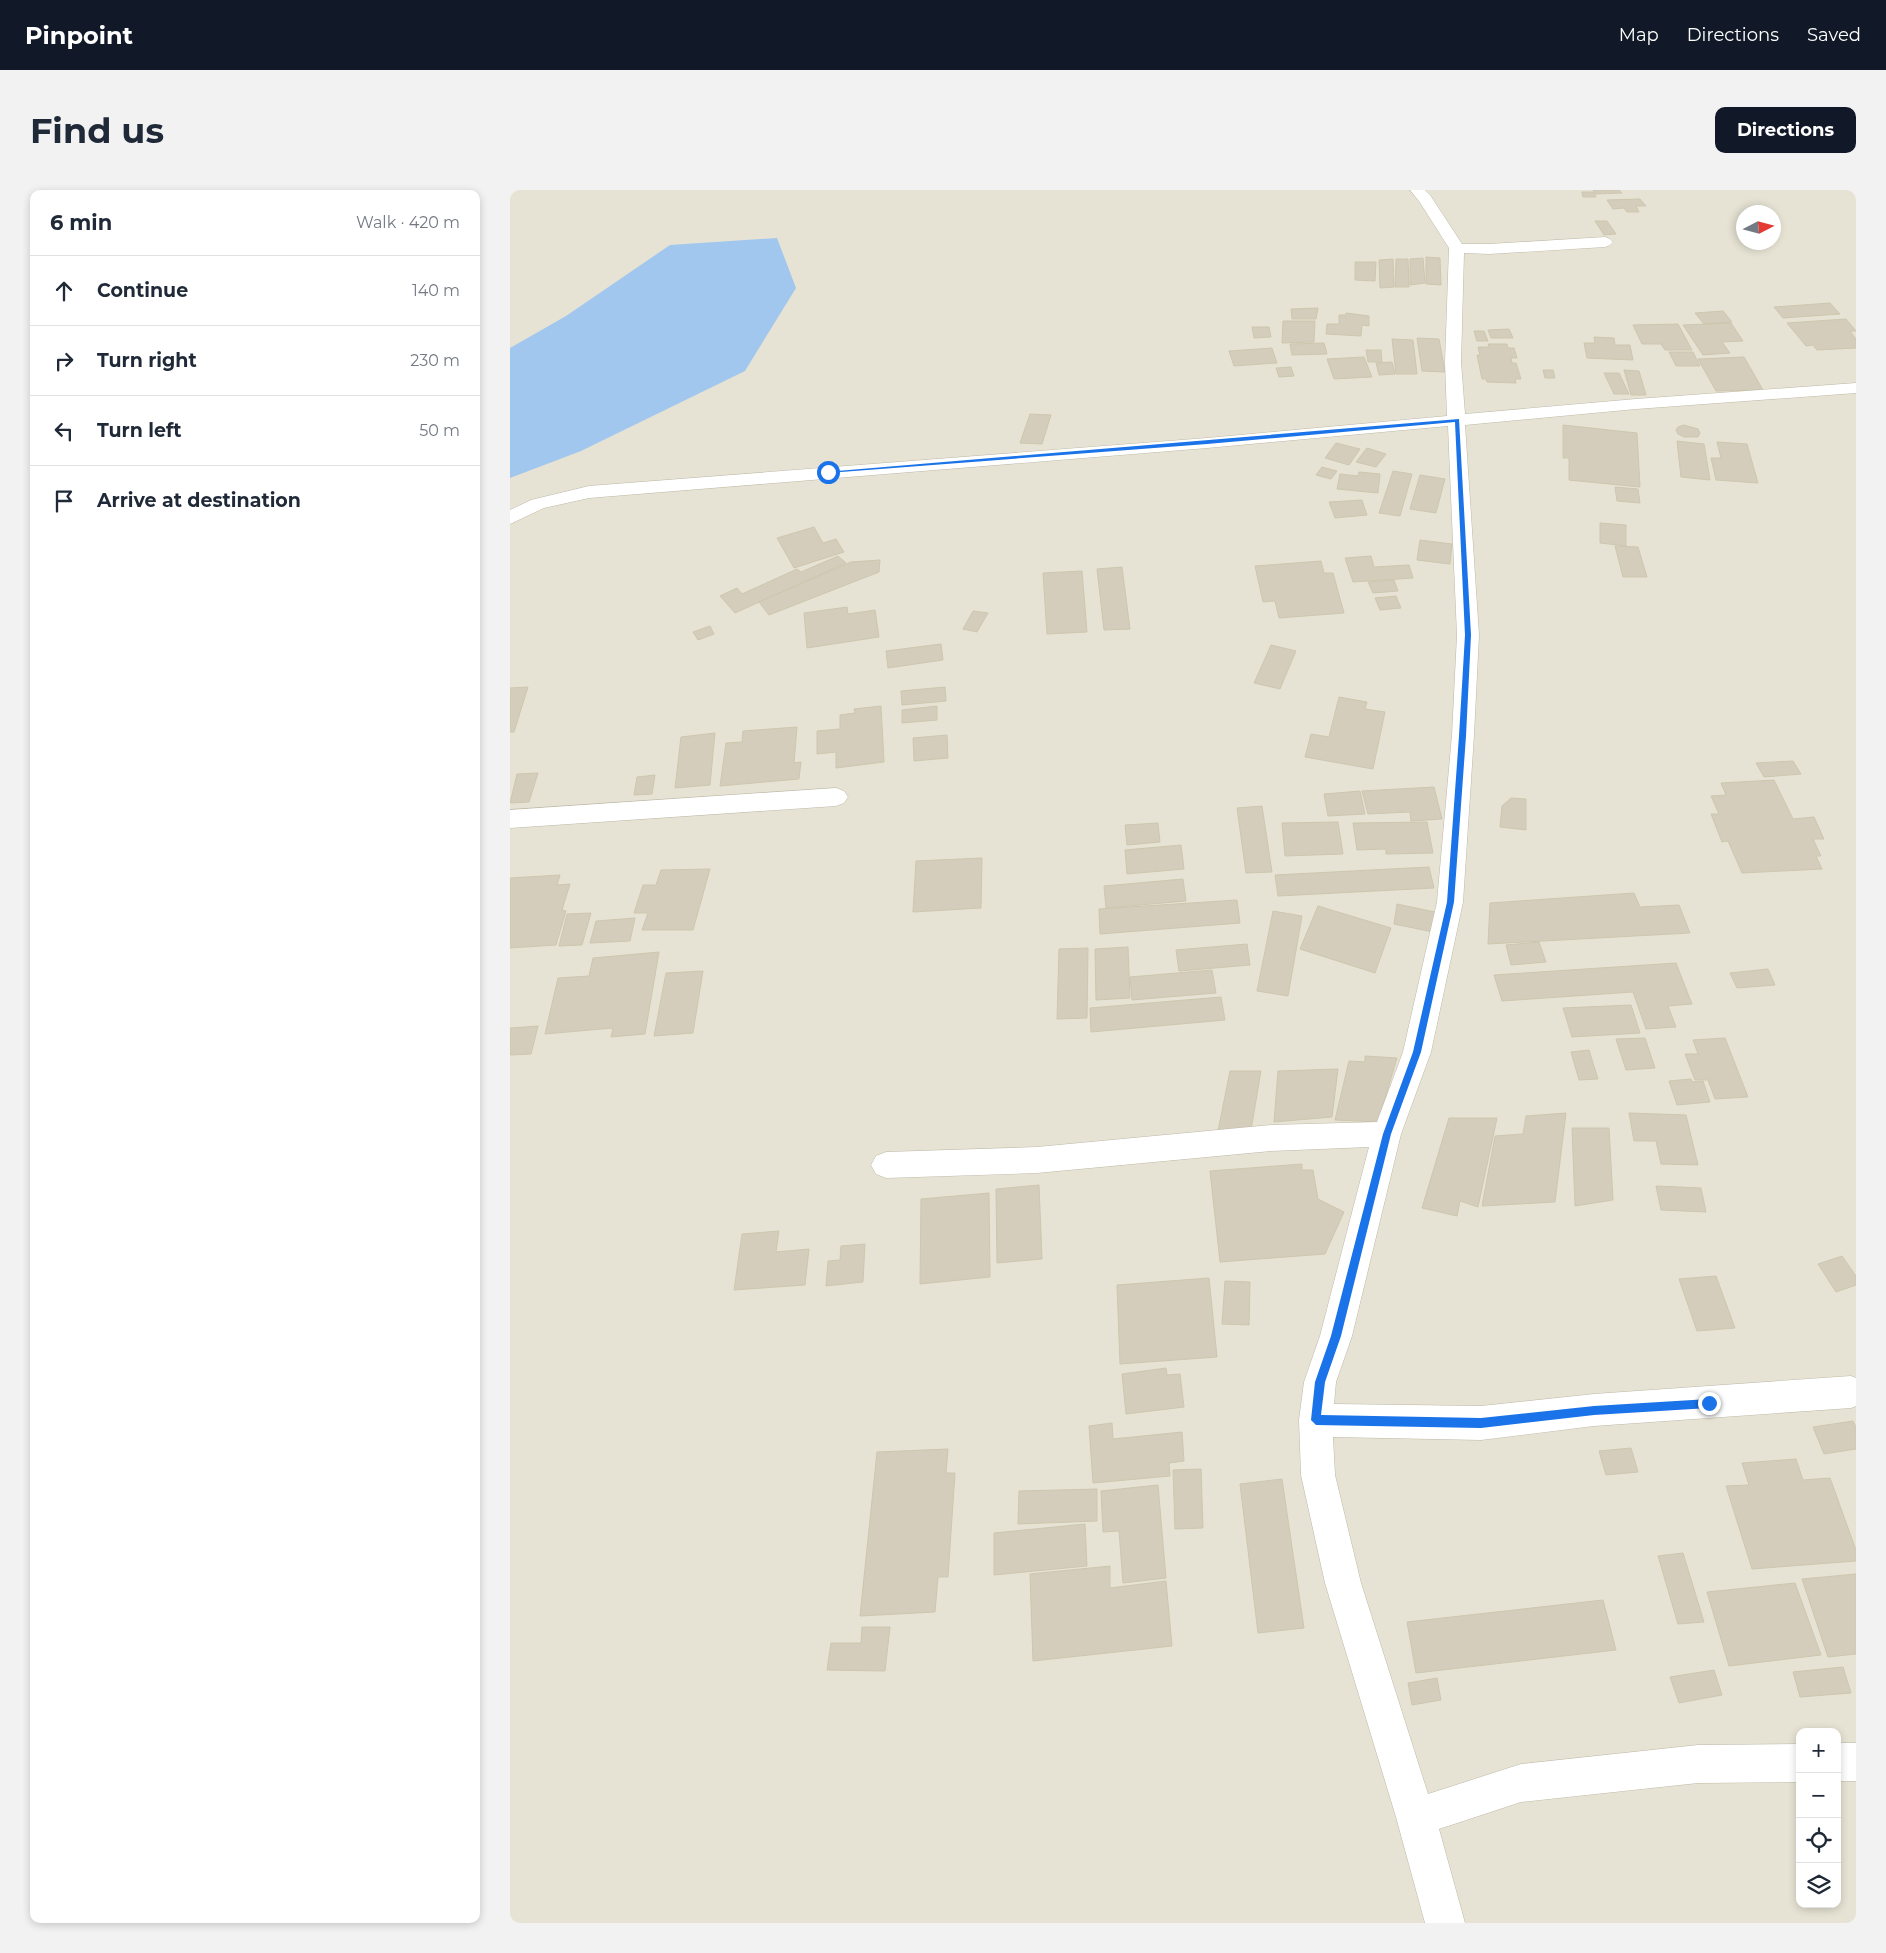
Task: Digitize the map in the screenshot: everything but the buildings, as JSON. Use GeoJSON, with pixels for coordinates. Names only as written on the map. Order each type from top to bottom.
{"type":"FeatureCollection","features":[{"type":"Feature","properties":{"kind":"street"},"geometry":{"type":"LineString","coordinates":[[1417,190],[1425,198],[1457,248],[1453,362],[1458,420],[1468,635],[1463,736],[1450,902],[1417,1052],[1387,1134],[1336,1336],[1320,1382],[1316,1420],[1318,1475],[1344,1583],[1416,1817],[1445,1923]]}},
{"type":"Feature","properties":{"kind":"street"},"geometry":{"type":"LineString","coordinates":[[1457,248],[1490,249],[1605,242]]}},
{"type":"Feature","properties":{"kind":"street"},"geometry":{"type":"LineString","coordinates":[[510,518],[538,504],[589,492],[1207,443],[1636,404],[1856,388]]}},
{"type":"Feature","properties":{"kind":"street"},"geometry":{"type":"LineString","coordinates":[[510,819],[836,796]]}},
{"type":"Feature","properties":{"kind":"street"},"geometry":{"type":"LineString","coordinates":[[886,1165],[1037,1160],[1271,1138],[1387,1134]]}},
{"type":"Feature","properties":{"kind":"street"},"geometry":{"type":"LineString","coordinates":[[1316,1420],[1481,1423],[1594,1410],[1851,1392]]}},
{"type":"Feature","properties":{"kind":"street"},"geometry":{"type":"LineString","coordinates":[[1416,1817],[1521,1783],[1698,1764],[1796,1762]]}},
{"type":"Feature","properties":{"kind":"street"},"geometry":{"type":"LineString","coordinates":[[1841,1762],[1856,1762]]}},
{"type":"Feature","properties":{"kind":"shaded area"},"geometry":{"type":"Polygon","coordinates":[[[510,190],[1856,190],[1856,1923],[510,1923],[510,190]]]}},
{"type":"Feature","properties":{"kind":"water"},"geometry":{"type":"Polygon","coordinates":[[[777,238],[796,288],[745,371],[581,451],[510,478],[510,348],[566,316],[670,245],[777,238]]]}},
{"type":"Feature","properties":{"kind":"route"},"geometry":{"type":"LineString","coordinates":[[828,472],[1207,443],[1458,420],[1468,635],[1463,736],[1450,902],[1417,1052],[1387,1134],[1336,1336],[1320,1382],[1316,1420],[1481,1423],[1594,1410],[1709,1403]]}}]}
